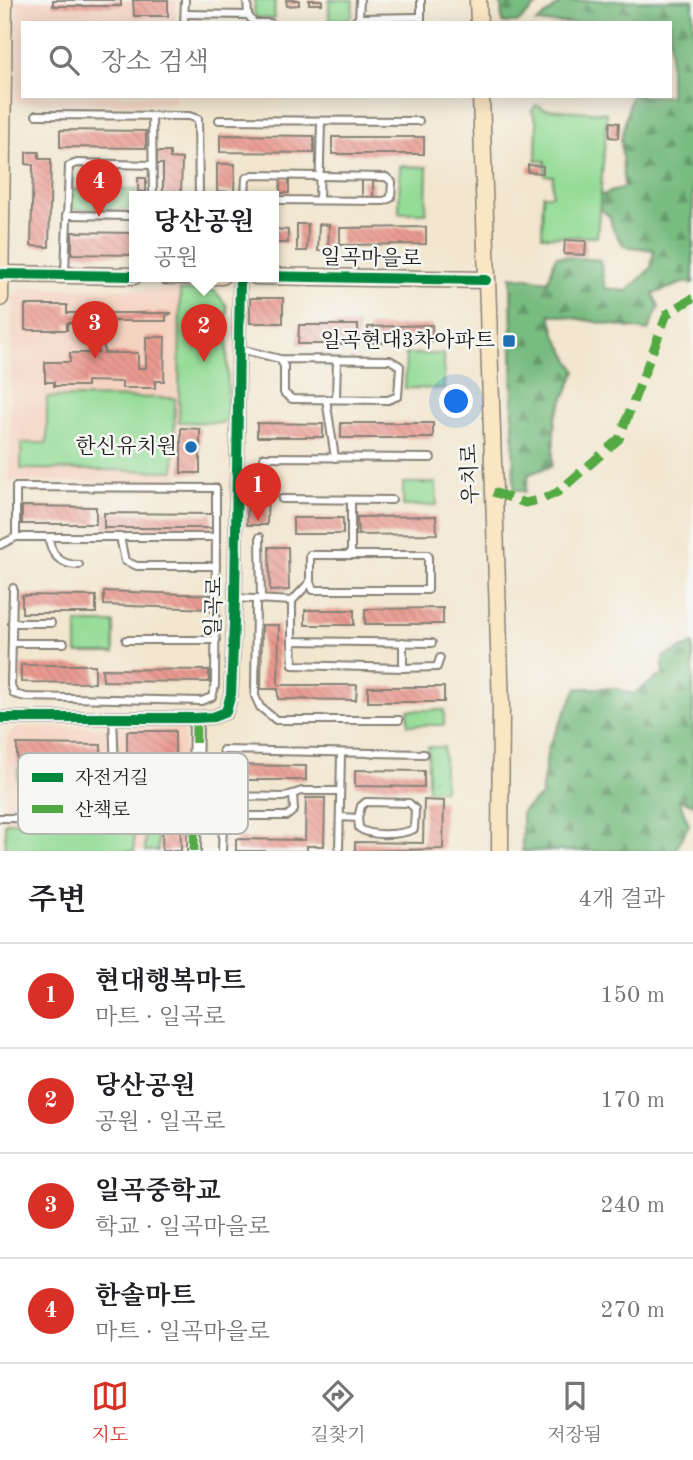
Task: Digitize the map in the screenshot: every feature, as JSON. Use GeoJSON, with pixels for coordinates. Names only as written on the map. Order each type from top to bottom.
{"type":"FeatureCollection","features":[{"type":"Feature","properties":{"kind":"main road"},"geometry":{"type":"LineString","coordinates":[[0,298],[4,0]]}},
{"type":"Feature","properties":{"kind":"main road"},"geometry":{"type":"LineString","coordinates":[[478,0],[478,21]]}},
{"type":"Feature","properties":{"kind":"main road","name":"우치로"},"geometry":{"type":"LineString","coordinates":[[481,98],[501,707],[500,851]]}},
{"type":"Feature","properties":{"kind":"main road"},"geometry":{"type":"LineString","coordinates":[[0,274],[129,276]]}},
{"type":"Feature","properties":{"kind":"main road","name":"일곡마을로"},"geometry":{"type":"LineString","coordinates":[[279,276],[486,280]]}},
{"type":"Feature","properties":{"kind":"street","name":"일곡로"},"geometry":{"type":"LineString","coordinates":[[0,718],[196,718],[213,717],[226,712],[231,694],[235,598],[240,282]]}},
{"type":"Feature","properties":{"kind":"street"},"geometry":{"type":"LineString","coordinates":[[195,753],[196,718]]}},
{"type":"Feature","properties":{"kind":"lane"},"geometry":{"type":"LineString","coordinates":[[184,21],[185,0]]}},
{"type":"Feature","properties":{"kind":"lane"},"geometry":{"type":"LineString","coordinates":[[247,0],[247,15],[252,21]]}},
{"type":"Feature","properties":{"kind":"lane"},"geometry":{"type":"LineString","coordinates":[[360,0],[356,20],[421,20],[421,0]]}},
{"type":"Feature","properties":{"kind":"lane"},"geometry":{"type":"LineString","coordinates":[[185,14],[247,15]]}},
{"type":"Feature","properties":{"kind":"lane"},"geometry":{"type":"LineString","coordinates":[[36,115],[189,116],[198,119],[199,191]]}},
{"type":"Feature","properties":{"kind":"lane"},"geometry":{"type":"LineString","coordinates":[[152,116],[153,191]]}},
{"type":"Feature","properties":{"kind":"lane"},"geometry":{"type":"LineString","coordinates":[[219,120],[419,121]]}},
{"type":"Feature","properties":{"kind":"lane"},"geometry":{"type":"LineString","coordinates":[[319,200],[321,121]]}},
{"type":"Feature","properties":{"kind":"lane"},"geometry":{"type":"LineString","coordinates":[[65,274],[69,166],[77,163],[152,164]]}},
{"type":"Feature","properties":{"kind":"lane"},"geometry":{"type":"LineString","coordinates":[[245,191],[246,178],[253,175],[386,177],[392,182],[391,198],[384,201],[279,200]]}},
{"type":"Feature","properties":{"kind":"lane"},"geometry":{"type":"LineString","coordinates":[[66,215],[129,216]]}},
{"type":"Feature","properties":{"kind":"lane"},"geometry":{"type":"LineString","coordinates":[[240,349],[281,359],[390,360],[400,366],[398,396],[388,400],[292,399],[284,393],[284,366],[281,359]]}},
{"type":"Feature","properties":{"kind":"lane"},"geometry":{"type":"LineString","coordinates":[[336,398],[337,360]]}},
{"type":"Feature","properties":{"kind":"lane"},"geometry":{"type":"LineString","coordinates":[[326,399],[335,458]]}},
{"type":"Feature","properties":{"kind":"lane"},"geometry":{"type":"LineString","coordinates":[[264,457],[431,458]]}},
{"type":"Feature","properties":{"kind":"lane"},"geometry":{"type":"LineString","coordinates":[[13,588],[11,685],[14,694],[26,697],[201,701],[212,697],[215,687],[216,640],[216,488],[16,487],[16,537]]}},
{"type":"Feature","properties":{"kind":"lane"},"geometry":{"type":"LineString","coordinates":[[282,499],[392,500]]}},
{"type":"Feature","properties":{"kind":"lane"},"geometry":{"type":"LineString","coordinates":[[351,500],[351,555]]}},
{"type":"Feature","properties":{"kind":"lane"},"geometry":{"type":"LineString","coordinates":[[0,545],[16,537],[216,537]]}},
{"type":"Feature","properties":{"kind":"lane"},"geometry":{"type":"LineString","coordinates":[[48,537],[50,549],[57,558],[69,565],[79,565]]}},
{"type":"Feature","properties":{"kind":"lane"},"geometry":{"type":"LineString","coordinates":[[120,537],[125,561],[137,566],[216,566]]}},
{"type":"Feature","properties":{"kind":"lane"},"geometry":{"type":"LineString","coordinates":[[260,537],[255,696],[269,717],[275,720],[399,720]]}},
{"type":"Feature","properties":{"kind":"lane"},"geometry":{"type":"LineString","coordinates":[[310,555],[428,555],[428,590],[313,590],[310,582],[310,555]]}},
{"type":"Feature","properties":{"kind":"lane"},"geometry":{"type":"LineString","coordinates":[[310,582],[292,601],[293,665],[437,667],[440,657]]}},
{"type":"Feature","properties":{"kind":"lane"},"geometry":{"type":"LineString","coordinates":[[235,598],[292,601]]}},
{"type":"Feature","properties":{"kind":"lane"},"geometry":{"type":"LineString","coordinates":[[12,623],[51,623]]}},
{"type":"Feature","properties":{"kind":"lane"},"geometry":{"type":"LineString","coordinates":[[126,640],[216,640]]}},
{"type":"Feature","properties":{"kind":"lane"},"geometry":{"type":"LineString","coordinates":[[292,641],[432,643]]}},
{"type":"Feature","properties":{"kind":"lane"},"geometry":{"type":"LineString","coordinates":[[402,642],[402,668]]}},
{"type":"Feature","properties":{"kind":"lane"},"geometry":{"type":"LineString","coordinates":[[12,643],[64,643]]}},
{"type":"Feature","properties":{"kind":"lane"},"geometry":{"type":"LineString","coordinates":[[113,718],[114,753]]}},
{"type":"Feature","properties":{"kind":"lane"},"geometry":{"type":"LineString","coordinates":[[223,750],[424,754]]}},
{"type":"Feature","properties":{"kind":"lane"},"geometry":{"type":"LineString","coordinates":[[339,851],[341,754]]}},
{"type":"Feature","properties":{"kind":"lane"},"geometry":{"type":"LineString","coordinates":[[248,796],[283,797],[293,793],[341,791]]}},
{"type":"Feature","properties":{"kind":"lane"},"geometry":{"type":"LineString","coordinates":[[248,816],[287,816],[294,810],[293,793]]}},
{"type":"Feature","properties":{"kind":"lane"},"geometry":{"type":"LineString","coordinates":[[366,802],[409,803],[415,809],[414,828],[406,833],[365,832],[359,828],[358,818],[361,806],[366,802]]}},
{"type":"Feature","properties":{"kind":"lane"},"geometry":{"type":"LineString","coordinates":[[340,817],[358,818]]}},
{"type":"Feature","properties":{"kind":"lane"},"geometry":{"type":"LineString","coordinates":[[0,818],[18,818]]}},
{"type":"Feature","properties":{"kind":"shaded area"},"geometry":{"type":"Polygon","coordinates":[[[17,0],[176,0],[176,21],[21,21],[21,98],[175,98],[175,104],[15,103],[17,0]]]}},
{"type":"Feature","properties":{"kind":"shaded area"},"geometry":{"type":"Polygon","coordinates":[[[24,288],[180,290],[178,483],[9,481],[12,297],[24,288]]]}},
{"type":"Feature","properties":{"kind":"shaded area"},"geometry":{"type":"Polygon","coordinates":[[[16,727],[184,728],[184,753],[18,753],[18,834],[186,834],[186,851],[5,851],[7,737],[16,727]]]}},
{"type":"Feature","properties":{"kind":"green space"},"geometry":{"type":"Polygon","coordinates":[[[255,0],[275,0],[274,19],[258,18],[254,12],[255,0]]]}},
{"type":"Feature","properties":{"kind":"green space"},"geometry":{"type":"Polygon","coordinates":[[[329,0],[353,0],[352,16],[348,19],[329,19],[329,0]]]}},
{"type":"Feature","properties":{"kind":"green space"},"geometry":{"type":"Polygon","coordinates":[[[501,0],[543,0],[519,21],[502,21],[501,0]]]}},
{"type":"Feature","properties":{"kind":"green space"},"geometry":{"type":"Polygon","coordinates":[[[693,0],[693,283],[683,283],[653,294],[659,307],[648,331],[550,314],[555,334],[576,371],[555,418],[552,466],[529,474],[525,492],[514,489],[511,276],[548,281],[556,256],[600,260],[605,288],[627,291],[651,268],[654,250],[624,246],[612,227],[610,217],[599,208],[600,196],[624,187],[621,140],[631,98],[672,98],[672,21],[538,21],[563,1],[693,0]]]}},
{"type":"Feature","properties":{"kind":"green space"},"geometry":{"type":"Polygon","coordinates":[[[536,105],[544,109],[607,113],[597,237],[542,236],[543,195],[552,195],[553,176],[545,175],[545,161],[536,160],[537,122],[532,111],[536,105]]]}},
{"type":"Feature","properties":{"kind":"green space"},"geometry":{"type":"Polygon","coordinates":[[[400,166],[427,167],[426,213],[399,213],[400,166]]]}},
{"type":"Feature","properties":{"kind":"green space"},"geometry":{"type":"Polygon","coordinates":[[[72,189],[137,190],[129,191],[129,209],[71,209],[72,189]]]}},
{"type":"Feature","properties":{"kind":"green space"},"geometry":{"type":"Polygon","coordinates":[[[180,290],[215,291],[227,306],[228,419],[222,423],[179,422],[180,290]]]}},
{"type":"Feature","properties":{"kind":"green space"},"geometry":{"type":"Polygon","coordinates":[[[406,354],[444,354],[444,389],[405,388],[406,354]]]}},
{"type":"Feature","properties":{"kind":"green space"},"geometry":{"type":"Polygon","coordinates":[[[47,397],[175,398],[174,471],[21,469],[21,443],[47,443],[47,397]]]}},
{"type":"Feature","properties":{"kind":"green space"},"geometry":{"type":"Polygon","coordinates":[[[403,483],[436,483],[437,505],[403,506],[403,483]]]}},
{"type":"Feature","properties":{"kind":"green space"},"geometry":{"type":"Polygon","coordinates":[[[77,623],[114,623],[114,653],[77,653],[77,623]]]}},
{"type":"Feature","properties":{"kind":"green space"},"geometry":{"type":"Polygon","coordinates":[[[693,644],[693,805],[679,799],[689,825],[675,851],[522,851],[522,811],[541,796],[548,748],[577,688],[614,688],[633,694],[663,674],[663,657],[693,644]]]}},
{"type":"Feature","properties":{"kind":"green space"},"geometry":{"type":"Polygon","coordinates":[[[408,710],[444,710],[444,725],[408,725],[408,710]]]}},
{"type":"Feature","properties":{"kind":"green space"},"geometry":{"type":"Polygon","coordinates":[[[428,747],[444,747],[444,790],[428,790],[428,747]]]}},
{"type":"Feature","properties":{"kind":"green space"},"geometry":{"type":"Polygon","coordinates":[[[5,822],[18,822],[18,834],[134,834],[134,851],[5,851],[5,822]]]}},
{"type":"Feature","properties":{"kind":"green space"},"geometry":{"type":"Polygon","coordinates":[[[145,834],[158,834],[158,851],[145,851],[145,834]]]}},
{"type":"Feature","properties":{"kind":"building"},"geometry":{"type":"Polygon","coordinates":[[[53,0],[121,0],[121,6],[53,6],[53,0]]]}},
{"type":"Feature","properties":{"kind":"building"},"geometry":{"type":"Polygon","coordinates":[[[133,0],[168,0],[168,16],[134,16],[133,0]]]}},
{"type":"Feature","properties":{"kind":"building"},"geometry":{"type":"Polygon","coordinates":[[[286,0],[299,0],[299,5],[287,6],[286,0]]]}},
{"type":"Feature","properties":{"kind":"building"},"geometry":{"type":"Polygon","coordinates":[[[309,0],[322,0],[322,4],[309,4],[309,0]]]}},
{"type":"Feature","properties":{"kind":"building"},"geometry":{"type":"Polygon","coordinates":[[[610,122],[619,123],[618,138],[609,137],[610,122]]]}},
{"type":"Feature","properties":{"kind":"building"},"geometry":{"type":"Polygon","coordinates":[[[60,130],[146,131],[146,148],[60,147],[60,130]]]}},
{"type":"Feature","properties":{"kind":"building"},"geometry":{"type":"Polygon","coordinates":[[[220,135],[314,136],[314,153],[220,152],[220,135]]]}},
{"type":"Feature","properties":{"kind":"building"},"geometry":{"type":"Polygon","coordinates":[[[332,137],[424,137],[424,154],[332,154],[332,137]]]}},
{"type":"Feature","properties":{"kind":"building"},"geometry":{"type":"Polygon","coordinates":[[[26,152],[39,152],[39,159],[51,159],[49,247],[31,246],[33,165],[26,164],[26,152]]]}},
{"type":"Feature","properties":{"kind":"building"},"geometry":{"type":"Polygon","coordinates":[[[157,152],[170,152],[170,158],[182,159],[181,191],[163,191],[163,164],[157,164],[157,152]]]}},
{"type":"Feature","properties":{"kind":"building"},"geometry":{"type":"Polygon","coordinates":[[[217,164],[235,164],[234,191],[217,191],[217,164]]]}},
{"type":"Feature","properties":{"kind":"building"},"geometry":{"type":"Polygon","coordinates":[[[528,165],[543,166],[543,173],[528,172],[528,165]]]}},
{"type":"Feature","properties":{"kind":"building"},"geometry":{"type":"Polygon","coordinates":[[[138,178],[146,178],[146,191],[138,191],[138,178]]]}},
{"type":"Feature","properties":{"kind":"building"},"geometry":{"type":"Polygon","coordinates":[[[281,178],[289,178],[289,193],[280,193],[281,178]]]}},
{"type":"Feature","properties":{"kind":"building"},"geometry":{"type":"Polygon","coordinates":[[[362,180],[373,180],[373,197],[362,197],[362,180]]]}},
{"type":"Feature","properties":{"kind":"building"},"geometry":{"type":"Polygon","coordinates":[[[297,224],[308,224],[307,251],[297,251],[297,224]]]}},
{"type":"Feature","properties":{"kind":"building"},"geometry":{"type":"Polygon","coordinates":[[[319,224],[329,225],[328,251],[318,251],[319,224]]]}},
{"type":"Feature","properties":{"kind":"building"},"geometry":{"type":"Polygon","coordinates":[[[426,227],[426,244],[340,245],[340,228],[426,227]]]}},
{"type":"Feature","properties":{"kind":"building"},"geometry":{"type":"Polygon","coordinates":[[[279,229],[288,230],[288,243],[279,243],[279,229]]]}},
{"type":"Feature","properties":{"kind":"building"},"geometry":{"type":"Polygon","coordinates":[[[72,232],[129,233],[129,255],[72,254],[72,232]]]}},
{"type":"Feature","properties":{"kind":"building"},"geometry":{"type":"Polygon","coordinates":[[[565,240],[586,241],[585,255],[564,254],[565,240]]]}},
{"type":"Feature","properties":{"kind":"building"},"geometry":{"type":"Polygon","coordinates":[[[250,298],[283,298],[283,323],[250,323],[250,298]]]}},
{"type":"Feature","properties":{"kind":"building"},"geometry":{"type":"Polygon","coordinates":[[[25,305],[67,305],[67,313],[172,313],[166,316],[166,321],[113,321],[113,326],[104,326],[104,353],[138,353],[138,368],[146,368],[146,337],[165,337],[164,381],[155,381],[155,388],[122,388],[122,382],[87,381],[87,386],[54,386],[54,382],[45,382],[45,362],[70,362],[70,353],[98,353],[98,323],[67,323],[67,330],[25,330],[25,305]]]}},
{"type":"Feature","properties":{"kind":"building"},"geometry":{"type":"Polygon","coordinates":[[[299,325],[358,325],[358,344],[298,344],[299,325]]]}},
{"type":"Feature","properties":{"kind":"building"},"geometry":{"type":"Polygon","coordinates":[[[432,325],[433,341],[369,343],[368,327],[432,325]]]}},
{"type":"Feature","properties":{"kind":"building"},"geometry":{"type":"Polygon","coordinates":[[[257,423],[323,424],[323,437],[257,437],[257,423]]]}},
{"type":"Feature","properties":{"kind":"building"},"geometry":{"type":"Polygon","coordinates":[[[341,423],[433,423],[433,438],[341,438],[341,423]]]}},
{"type":"Feature","properties":{"kind":"building"},"geometry":{"type":"Polygon","coordinates":[[[181,428],[200,429],[200,473],[181,473],[181,428]]]}},
{"type":"Feature","properties":{"kind":"building"},"geometry":{"type":"Polygon","coordinates":[[[248,486],[268,487],[267,525],[247,525],[248,486]]]}},
{"type":"Feature","properties":{"kind":"building"},"geometry":{"type":"Polygon","coordinates":[[[22,506],[96,507],[96,524],[22,524],[22,506]]]}},
{"type":"Feature","properties":{"kind":"building"},"geometry":{"type":"Polygon","coordinates":[[[104,513],[212,514],[212,528],[104,528],[104,513]]]}},
{"type":"Feature","properties":{"kind":"building"},"geometry":{"type":"Polygon","coordinates":[[[436,516],[437,534],[358,535],[357,517],[436,516]]]}},
{"type":"Feature","properties":{"kind":"building"},"geometry":{"type":"Polygon","coordinates":[[[293,518],[343,518],[343,534],[293,534],[293,518]]]}},
{"type":"Feature","properties":{"kind":"building"},"geometry":{"type":"Polygon","coordinates":[[[269,547],[288,547],[289,590],[270,591],[269,547]]]}},
{"type":"Feature","properties":{"kind":"building"},"geometry":{"type":"Polygon","coordinates":[[[104,591],[212,595],[211,609],[104,605],[104,591]]]}},
{"type":"Feature","properties":{"kind":"building"},"geometry":{"type":"Polygon","coordinates":[[[22,595],[96,596],[96,613],[22,613],[22,595]]]}},
{"type":"Feature","properties":{"kind":"building"},"geometry":{"type":"Polygon","coordinates":[[[443,608],[443,624],[365,624],[365,609],[443,608]]]}},
{"type":"Feature","properties":{"kind":"building"},"geometry":{"type":"Polygon","coordinates":[[[305,610],[354,610],[354,625],[305,625],[305,610]]]}},
{"type":"Feature","properties":{"kind":"building"},"geometry":{"type":"Polygon","coordinates":[[[262,625],[279,625],[278,685],[357,685],[356,700],[278,699],[278,689],[261,689],[262,625]]]}},
{"type":"Feature","properties":{"kind":"building"},"geometry":{"type":"Polygon","coordinates":[[[21,665],[95,665],[95,683],[21,682],[21,665]]]}},
{"type":"Feature","properties":{"kind":"building"},"geometry":{"type":"Polygon","coordinates":[[[102,669],[209,670],[209,682],[103,681],[102,669]]]}},
{"type":"Feature","properties":{"kind":"building"},"geometry":{"type":"Polygon","coordinates":[[[368,687],[444,687],[444,702],[368,702],[368,687]]]}},
{"type":"Feature","properties":{"kind":"building"},"geometry":{"type":"Polygon","coordinates":[[[127,731],[175,731],[175,753],[127,753],[127,731]]]}},
{"type":"Feature","properties":{"kind":"building"},"geometry":{"type":"Polygon","coordinates":[[[17,744],[101,745],[101,753],[18,753],[17,764],[17,744]]]}},
{"type":"Feature","properties":{"kind":"building"},"geometry":{"type":"Polygon","coordinates":[[[248,765],[306,766],[306,780],[248,780],[248,765]]]}},
{"type":"Feature","properties":{"kind":"building"},"geometry":{"type":"Polygon","coordinates":[[[355,770],[424,771],[424,787],[355,786],[355,770]]]}},
{"type":"Feature","properties":{"kind":"building"},"geometry":{"type":"Polygon","coordinates":[[[306,798],[325,798],[324,846],[307,846],[307,851],[236,851],[236,839],[305,840],[306,798]]]}},
{"type":"Feature","properties":{"kind":"building"},"geometry":{"type":"Polygon","coordinates":[[[424,800],[444,801],[443,849],[355,851],[355,842],[423,843],[424,800]]]}},
{"type":"Feature","properties":{"kind":"building"},"geometry":{"type":"Polygon","coordinates":[[[162,834],[181,834],[181,851],[162,851],[162,834]]]}},
{"type":"Feature","properties":{"kind":"marked path"},"geometry":{"type":"LineString","coordinates":[[493,492],[525,503],[543,499],[558,492],[619,439],[667,314],[693,298]]}},
{"type":"Feature","properties":{"kind":"marked path"},"geometry":{"type":"LineString","coordinates":[[195,753],[196,718]]}},
{"type":"Feature","properties":{"kind":"marked path"},"geometry":{"type":"LineString","coordinates":[[194,834],[194,851]]}},
{"type":"Feature","properties":{"kind":"cycle path"},"geometry":{"type":"LineString","coordinates":[[0,274],[129,276]]}},
{"type":"Feature","properties":{"kind":"cycle path"},"geometry":{"type":"LineString","coordinates":[[279,276],[486,280]]}},
{"type":"Feature","properties":{"kind":"cycle path"},"geometry":{"type":"LineString","coordinates":[[0,718],[196,718],[213,717],[226,712],[231,694],[235,598],[240,282]]}},
{"type":"Feature","properties":{"kind":"place","name":"한솔마트"},"geometry":{"type":"Point","coordinates":[99,217]}},
{"type":"Feature","properties":{"kind":"place","name":"일곡현대3차아파트"},"geometry":{"type":"Point","coordinates":[509,341]}},
{"type":"Feature","properties":{"kind":"place","name":"일곡중학교"},"geometry":{"type":"Point","coordinates":[95,359]}},
{"type":"Feature","properties":{"kind":"place","name":"당산공원"},"geometry":{"type":"Point","coordinates":[204,362]}},
{"type":"Feature","properties":{"kind":"place","name":"한신유치원"},"geometry":{"type":"Point","coordinates":[191,447]}},
{"type":"Feature","properties":{"kind":"place","name":"현대행복마트"},"geometry":{"type":"Point","coordinates":[258,521]}}]}
